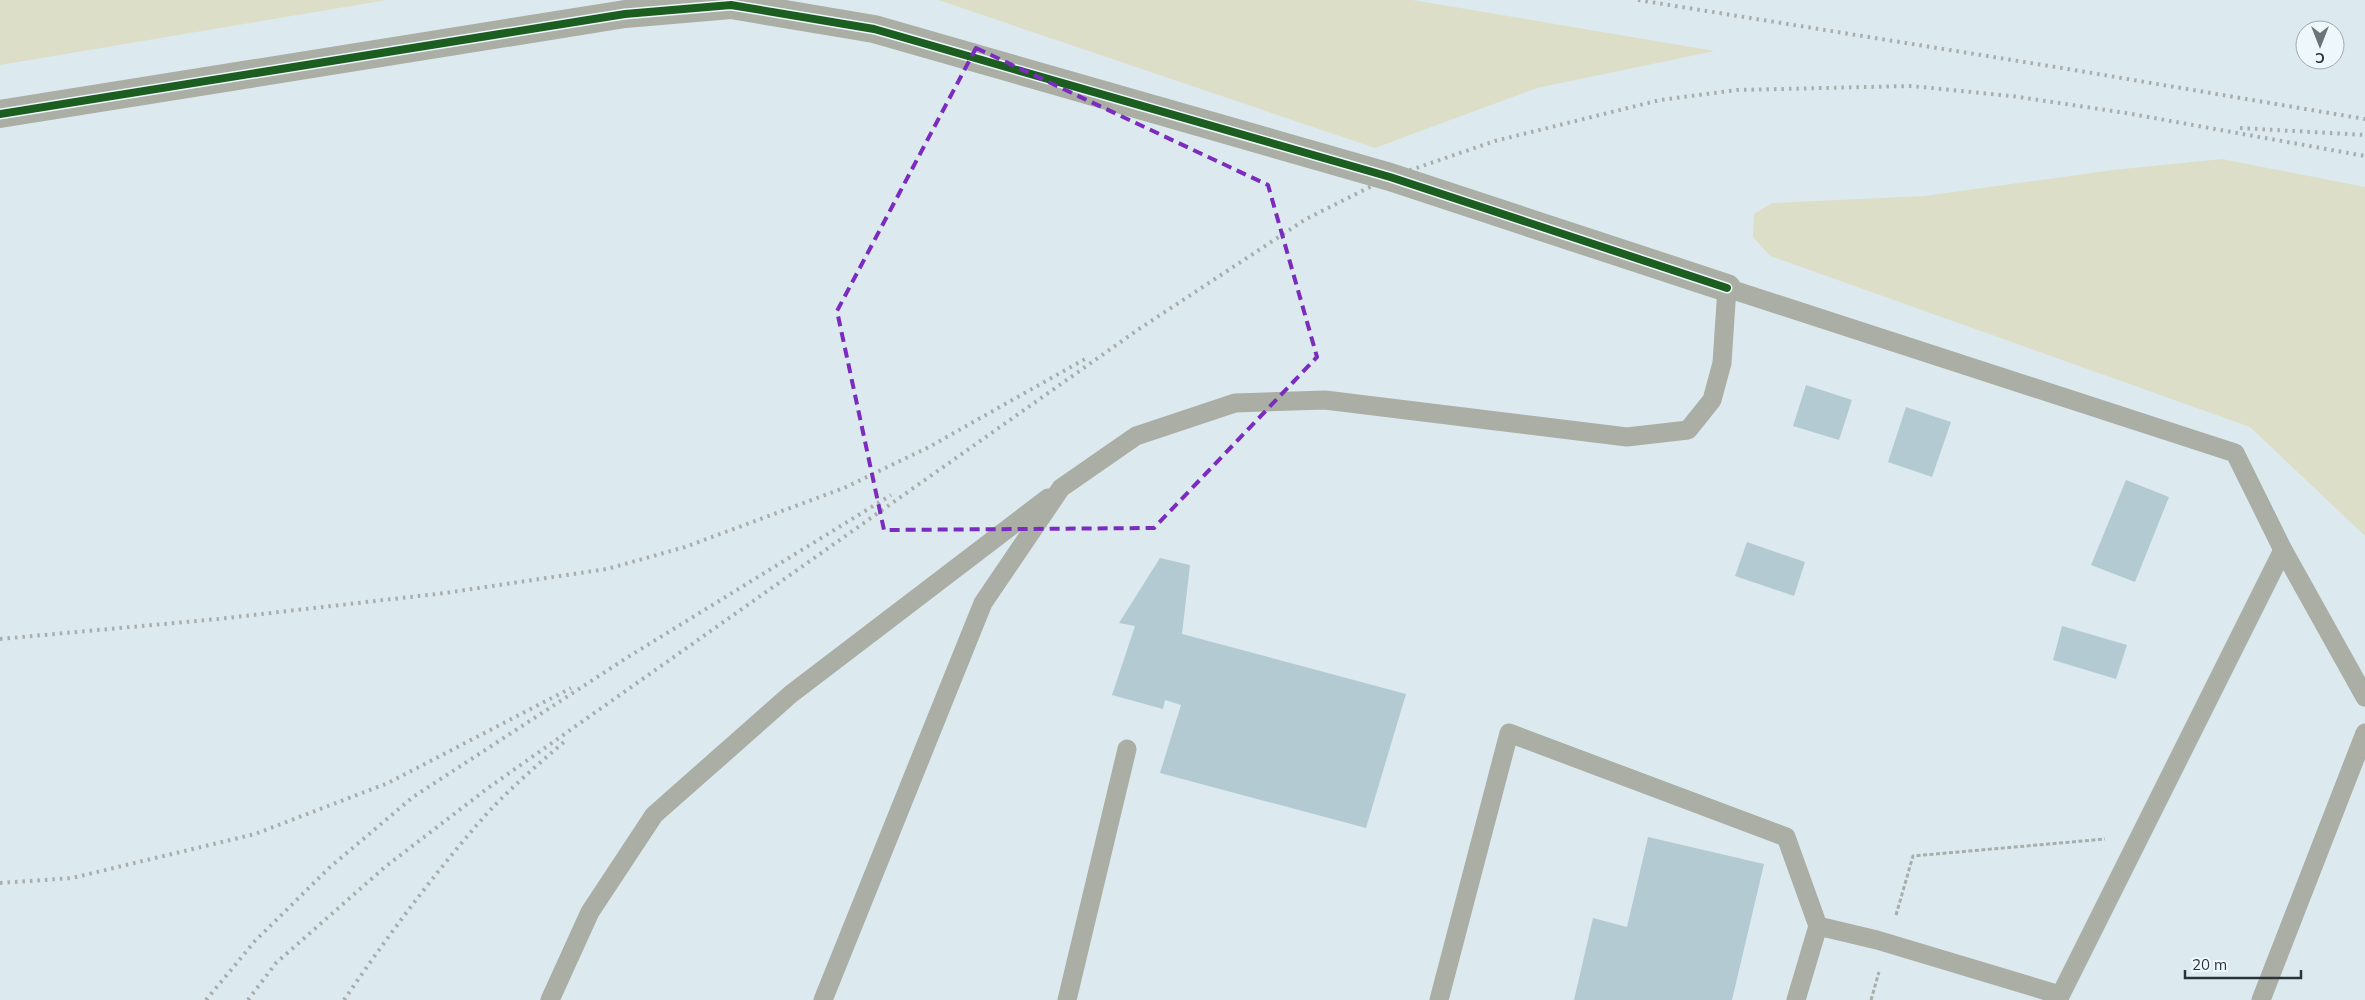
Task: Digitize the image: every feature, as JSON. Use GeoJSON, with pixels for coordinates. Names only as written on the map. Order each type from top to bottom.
{"type":"FeatureCollection","features":[{"type":"Feature","properties":{"kind":"street"},"geometry":{"type":"LineString","coordinates":[[0,114],[625,14],[730,5],[874,29],[1390,177],[1728,288]]}},
{"type":"Feature","properties":{"kind":"lane"},"geometry":{"type":"LineString","coordinates":[[550,1000],[590,912],[654,815],[791,694],[1061,488],[1136,436],[1235,404],[1326,400],[1627,437],[1688,430],[1712,400],[1715,391],[1722,363],[1728,288],[2235,453],[2283,550],[2365,697]]}},
{"type":"Feature","properties":{"kind":"lane"},"geometry":{"type":"LineString","coordinates":[[823,1000],[983,602],[1061,488]]}},
{"type":"Feature","properties":{"kind":"lane"},"geometry":{"type":"LineString","coordinates":[[1818,926],[1887,944],[2059,997],[2283,550]]}},
{"type":"Feature","properties":{"kind":"lane"},"geometry":{"type":"LineString","coordinates":[[1439,1000],[1509,733],[1786,837],[1818,926],[1796,1000]]}},
{"type":"Feature","properties":{"kind":"lane"},"geometry":{"type":"LineString","coordinates":[[2262,1000],[2365,733]]}},
{"type":"Feature","properties":{"kind":"lane"},"geometry":{"type":"LineString","coordinates":[[1067,1000],[1127,749]]}},
{"type":"Feature","properties":{"kind":"path"},"geometry":{"type":"LineString","coordinates":[[1871,1000],[1913,856],[2104,839],[2134,847]]}},
{"type":"Feature","properties":{"kind":"highlighted area"},"geometry":{"type":"Polygon","coordinates":[[[976,48],[1268,185],[1317,357],[1154,528],[884,530],[837,311],[976,48]]]}},
{"type":"Feature","properties":{"kind":"green space"},"geometry":{"type":"Polygon","coordinates":[[[0,0],[387,0],[0,65],[0,0]]]}},
{"type":"Feature","properties":{"kind":"green space"},"geometry":{"type":"Polygon","coordinates":[[[938,0],[1413,0],[1715,51],[1537,88],[1375,148],[938,0]]]}},
{"type":"Feature","properties":{"kind":"green space"},"geometry":{"type":"Polygon","coordinates":[[[2222,159],[2365,187],[2365,536],[2250,427],[1770,256],[1753,237],[1754,214],[1772,203],[1924,196],[2113,170],[2222,159]]]}},
{"type":"Feature","properties":{"kind":"building"},"geometry":{"type":"Polygon","coordinates":[[[1806,385],[1852,400],[1839,440],[1793,426],[1806,385]]]}},
{"type":"Feature","properties":{"kind":"building"},"geometry":{"type":"Polygon","coordinates":[[[1906,407],[1951,422],[1932,477],[1888,462],[1906,407]]]}},
{"type":"Feature","properties":{"kind":"building"},"geometry":{"type":"Polygon","coordinates":[[[2126,480],[2169,497],[2135,582],[2091,565],[2126,480]]]}},
{"type":"Feature","properties":{"kind":"building"},"geometry":{"type":"Polygon","coordinates":[[[1747,542],[1805,562],[1794,596],[1735,576],[1747,542]]]}},
{"type":"Feature","properties":{"kind":"building"},"geometry":{"type":"Polygon","coordinates":[[[1160,558],[1190,565],[1182,634],[1406,694],[1366,828],[1160,773],[1181,705],[1165,700],[1163,709],[1112,695],[1135,626],[1119,623],[1160,558]]]}},
{"type":"Feature","properties":{"kind":"building"},"geometry":{"type":"Polygon","coordinates":[[[2062,626],[2127,645],[2116,679],[2053,660],[2062,626]]]}},
{"type":"Feature","properties":{"kind":"building"},"geometry":{"type":"Polygon","coordinates":[[[1648,837],[1764,864],[1732,1000],[1574,1000],[1593,918],[1627,927],[1648,837]]]}},
{"type":"Feature","properties":{"kind":"railway"},"geometry":{"type":"LineString","coordinates":[[1638,0],[2365,119]]}},
{"type":"Feature","properties":{"kind":"railway"},"geometry":{"type":"LineString","coordinates":[[248,1000],[276,963],[385,867],[488,788],[1139,329],[1306,219],[1390,177],[1495,141],[1660,100],[1737,90],[1910,86],[2012,96],[2126,113],[2365,156]]}},
{"type":"Feature","properties":{"kind":"railway"},"geometry":{"type":"LineString","coordinates":[[2240,128],[2365,135]]}},
{"type":"Feature","properties":{"kind":"railway"},"geometry":{"type":"LineString","coordinates":[[0,639],[218,619],[445,593],[607,569],[685,547],[844,488],[929,447],[1085,359]]}},
{"type":"Feature","properties":{"kind":"railway"},"geometry":{"type":"LineString","coordinates":[[206,1000],[255,941],[329,868],[413,797],[628,657],[891,495]]}},
{"type":"Feature","properties":{"kind":"railway"},"geometry":{"type":"LineString","coordinates":[[0,883],[72,878],[255,834],[388,783],[571,688]]}},
{"type":"Feature","properties":{"kind":"railway"},"geometry":{"type":"LineString","coordinates":[[344,1000],[411,907],[464,840],[502,798],[564,742]]}},
{"type":"Feature","properties":{"kind":"cycle path"},"geometry":{"type":"LineString","coordinates":[[0,114],[625,14],[731,5],[874,29],[1390,177],[1727,288]]}}]}
